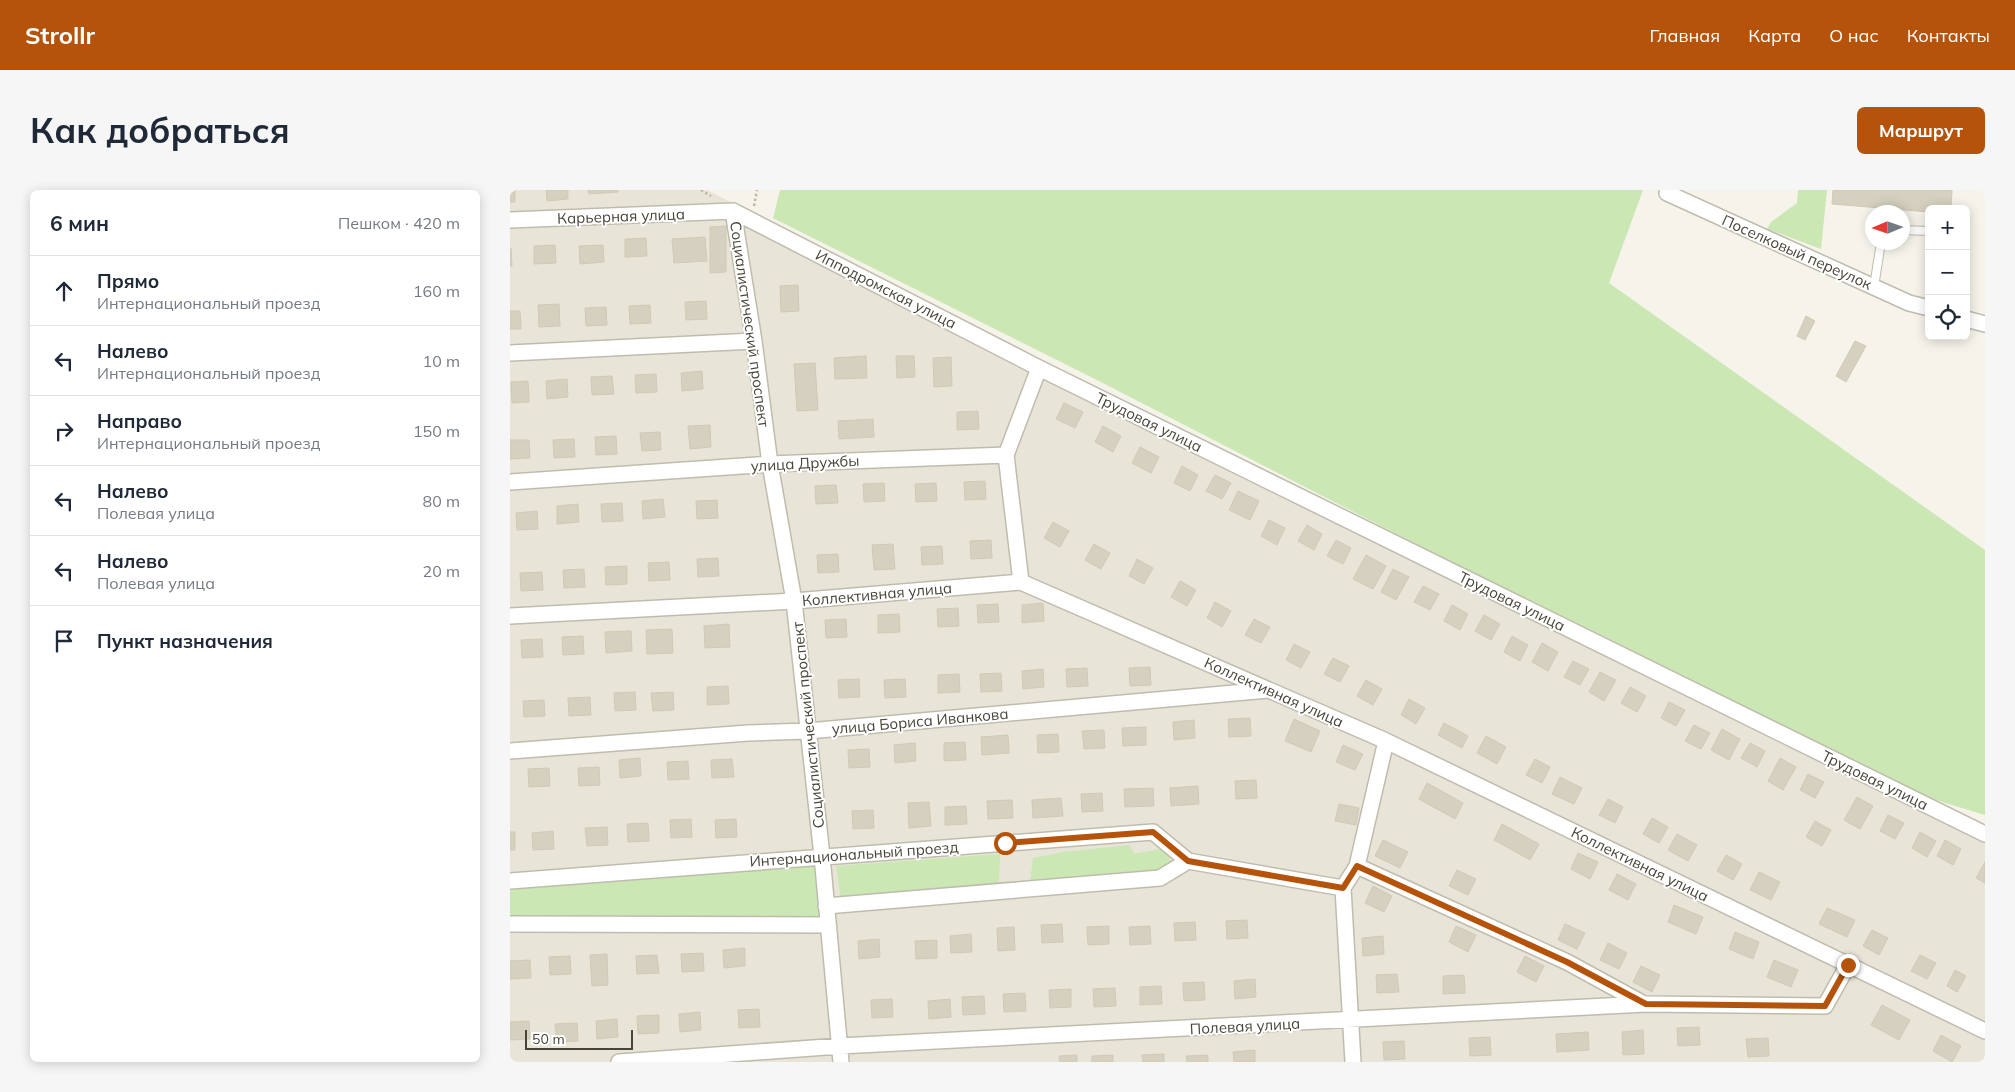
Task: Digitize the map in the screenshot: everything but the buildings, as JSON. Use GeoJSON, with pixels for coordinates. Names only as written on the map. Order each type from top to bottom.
{"type":"FeatureCollection","features":[{"type":"Feature","properties":{"kind":"street","name":"Поселковый переулок"},"geometry":{"type":"LineString","coordinates":[[1667,193],[1874,288],[1909,303],[1925,307]]}},
{"type":"Feature","properties":{"kind":"street","name":"Карьерная улица"},"geometry":{"type":"LineString","coordinates":[[510,220],[733,211]]}},
{"type":"Feature","properties":{"kind":"street","name":"Социалистический проспект"},"geometry":{"type":"LineString","coordinates":[[733,211],[754,341],[770,464],[794,600],[822,856],[841,1062]]}},
{"type":"Feature","properties":{"kind":"street","name":"Ипподромская улица"},"geometry":{"type":"LineString","coordinates":[[733,211],[1040,368]]}},
{"type":"Feature","properties":{"kind":"street"},"geometry":{"type":"LineString","coordinates":[[1970,320],[1985,324]]}},
{"type":"Feature","properties":{"kind":"street"},"geometry":{"type":"LineString","coordinates":[[510,353],[754,341]]}},
{"type":"Feature","properties":{"kind":"street"},"geometry":{"type":"LineString","coordinates":[[1022,582],[1006,455],[1040,368]]}},
{"type":"Feature","properties":{"kind":"street","name":"Трудовая улица"},"geometry":{"type":"LineString","coordinates":[[1040,368],[1985,834]]}},
{"type":"Feature","properties":{"kind":"street","name":"улица Дружбы"},"geometry":{"type":"LineString","coordinates":[[510,482],[770,464],[1006,455]]}},
{"type":"Feature","properties":{"kind":"street","name":"Коллективная улица"},"geometry":{"type":"LineString","coordinates":[[510,616],[794,600],[1022,582],[1386,741],[1985,1031]]}},
{"type":"Feature","properties":{"kind":"street","name":"улица Бориса Иванкова"},"geometry":{"type":"LineString","coordinates":[[510,751],[808,730],[1269,689]]}},
{"type":"Feature","properties":{"kind":"street"},"geometry":{"type":"LineString","coordinates":[[1353,1062],[1349,1020],[1343,888],[1357,866],[1386,741]]}},
{"type":"Feature","properties":{"kind":"street","name":"Интернациональный проезд"},"geometry":{"type":"LineString","coordinates":[[510,881],[1153,832],[1188,861],[1343,888]]}},
{"type":"Feature","properties":{"kind":"street"},"geometry":{"type":"LineString","coordinates":[[826,906],[1160,878],[1188,861]]}},
{"type":"Feature","properties":{"kind":"street"},"geometry":{"type":"LineString","coordinates":[[1357,866],[1567,962],[1646,1004]]}},
{"type":"Feature","properties":{"kind":"street"},"geometry":{"type":"LineString","coordinates":[[510,924],[828,925]]}},
{"type":"Feature","properties":{"kind":"street","name":"Полевая улица"},"geometry":{"type":"LineString","coordinates":[[619,1062],[840,1046],[1646,1004],[1825,1006],[1848,965]]}},
{"type":"Feature","properties":{"kind":"lane"},"geometry":{"type":"LineString","coordinates":[[1910,230],[1925,231]]}},
{"type":"Feature","properties":{"kind":"lane"},"geometry":{"type":"LineString","coordinates":[[1874,288],[1880,250]]}},
{"type":"Feature","properties":{"kind":"shaded area"},"geometry":{"type":"Polygon","coordinates":[[[510,190],[707,190],[1985,840],[1985,1062],[510,1062],[510,190]]]}},
{"type":"Feature","properties":{"kind":"green space"},"geometry":{"type":"Polygon","coordinates":[[[780,190],[1643,190],[1609,283],[1985,550],[1985,815],[1883,784],[1099,381],[773,218],[780,190]]]}},
{"type":"Feature","properties":{"kind":"green space"},"geometry":{"type":"Polygon","coordinates":[[[1798,190],[1827,190],[1821,249],[1767,229],[1771,222],[1797,203],[1798,190]]]}},
{"type":"Feature","properties":{"kind":"green space"},"geometry":{"type":"Polygon","coordinates":[[[1130,845],[1134,854],[1161,849],[1167,853],[1172,863],[1159,872],[1030,882],[1033,858],[1063,852],[1130,845]]]}},
{"type":"Feature","properties":{"kind":"green space"},"geometry":{"type":"Polygon","coordinates":[[[1000,854],[999,883],[841,899],[836,866],[1000,854]]]}},
{"type":"Feature","properties":{"kind":"green space"},"geometry":{"type":"Polygon","coordinates":[[[815,865],[819,918],[510,917],[510,888],[815,865]]]}},
{"type":"Feature","properties":{"kind":"route"},"geometry":{"type":"LineString","coordinates":[[1005,843],[1153,832],[1188,861],[1343,888],[1357,866],[1567,962],[1646,1004],[1825,1006],[1848,965]]}}]}
